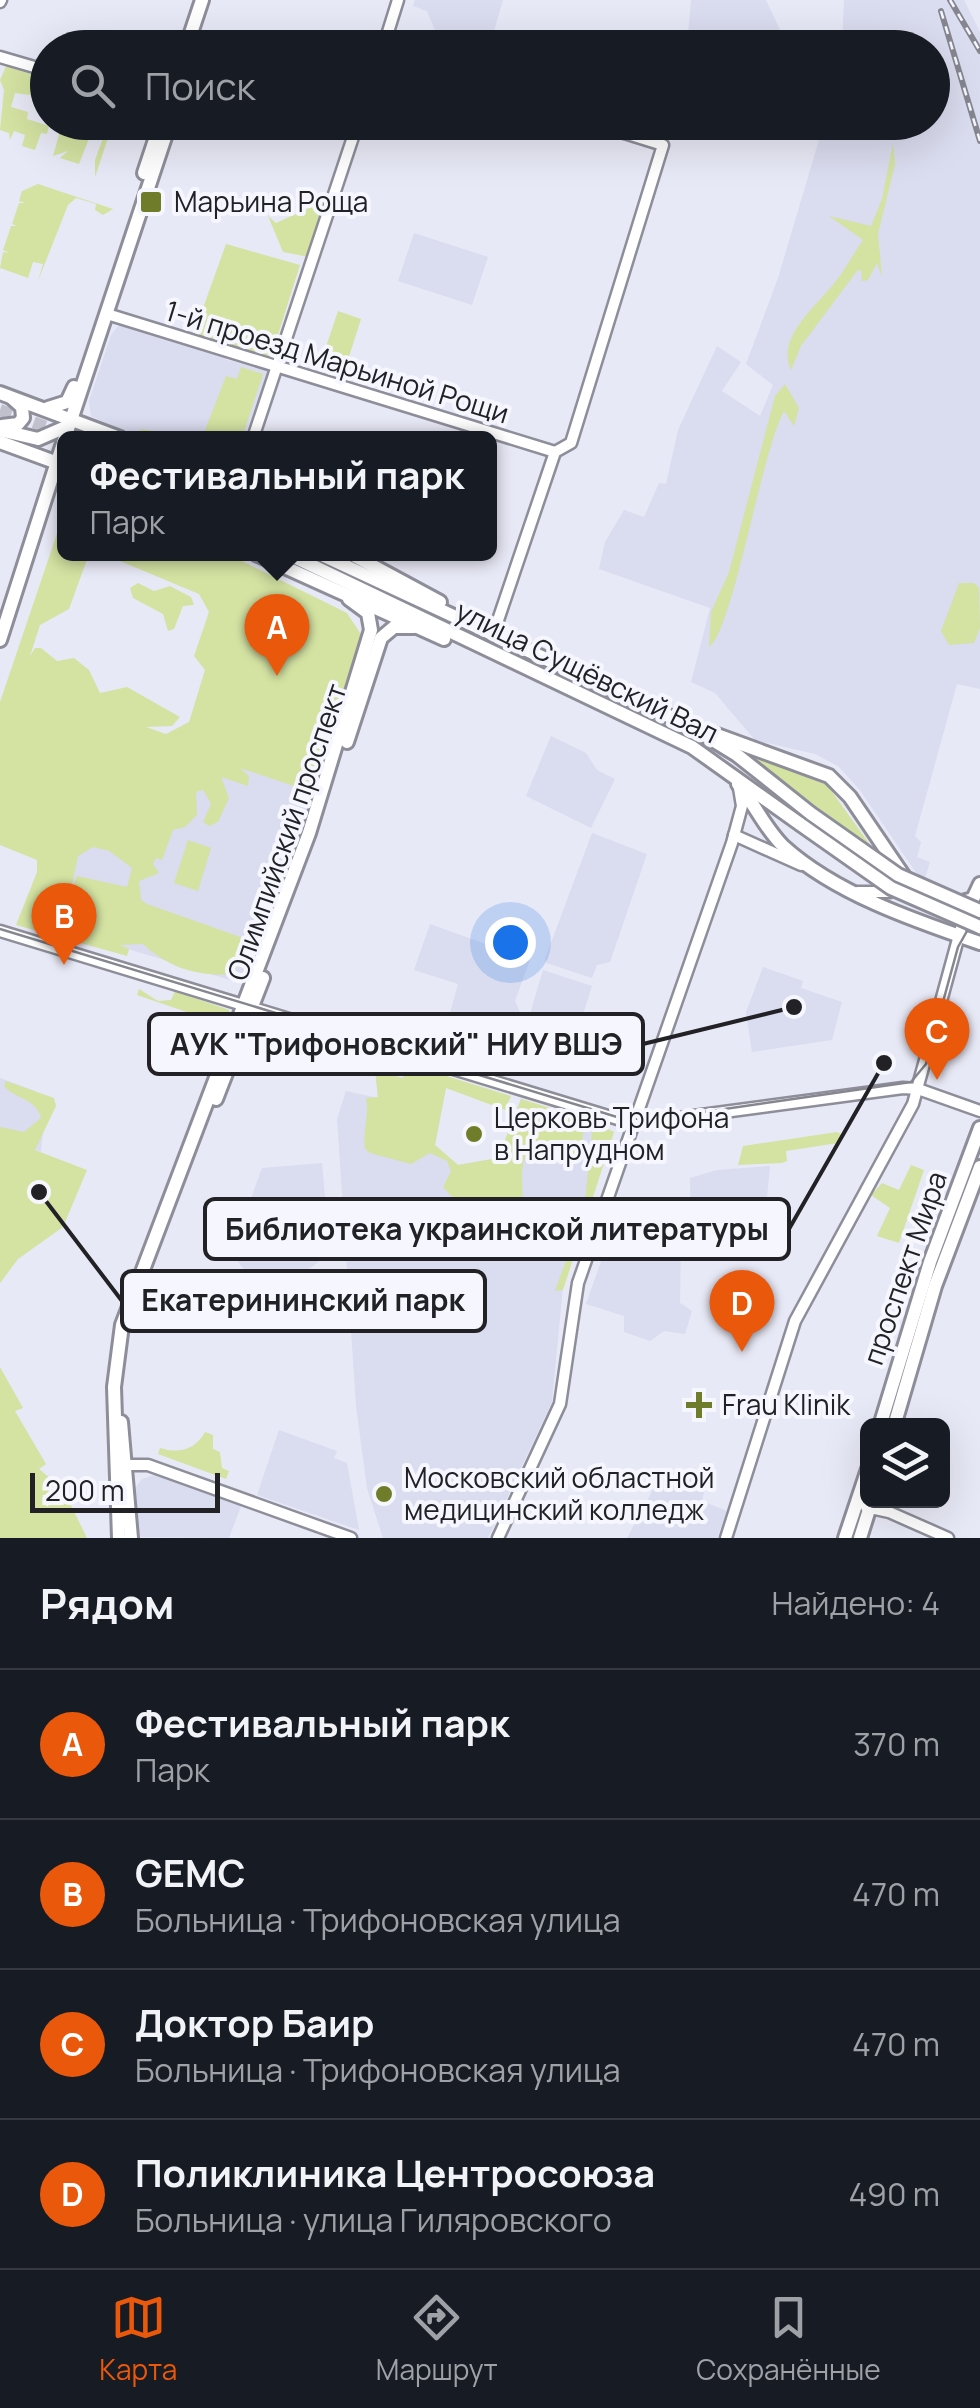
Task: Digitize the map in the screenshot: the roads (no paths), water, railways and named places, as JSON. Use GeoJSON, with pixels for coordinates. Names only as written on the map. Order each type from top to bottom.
{"type":"FeatureCollection","features":[{"type":"Feature","properties":{"kind":"main road"},"geometry":{"type":"LineString","coordinates":[[192,30],[202,0]]}},
{"type":"Feature","properties":{"kind":"main road"},"geometry":{"type":"LineString","coordinates":[[201,30],[210,0]]}},
{"type":"Feature","properties":{"kind":"main road"},"geometry":{"type":"LineString","coordinates":[[48,408],[70,399],[155,140]]}},
{"type":"Feature","properties":{"kind":"main road"},"geometry":{"type":"LineString","coordinates":[[67,431],[164,140]]}},
{"type":"Feature","properties":{"kind":"main road"},"geometry":{"type":"LineString","coordinates":[[0,393],[48,408],[66,431]]}},
{"type":"Feature","properties":{"kind":"main road"},"geometry":{"type":"LineString","coordinates":[[0,393],[18,402],[24,412],[18,424],[0,428]]}},
{"type":"Feature","properties":{"kind":"main road"},"geometry":{"type":"LineString","coordinates":[[0,428],[38,439],[57,434]]}},
{"type":"Feature","properties":{"kind":"main road"},"geometry":{"type":"LineString","coordinates":[[84,431],[101,430]]}},
{"type":"Feature","properties":{"kind":"main road"},"geometry":{"type":"LineString","coordinates":[[87,431],[101,430]]}},
{"type":"Feature","properties":{"kind":"main road"},"geometry":{"type":"LineString","coordinates":[[0,442],[57,463]]}},
{"type":"Feature","properties":{"kind":"main road"},"geometry":{"type":"LineString","coordinates":[[0,640],[57,473]]}},
{"type":"Feature","properties":{"kind":"main road"},"geometry":{"type":"LineString","coordinates":[[270,561],[414,627],[508,660]]}},
{"type":"Feature","properties":{"kind":"main road","name":"улица Сущёвский Вал"},"geometry":{"type":"LineString","coordinates":[[303,561],[710,758],[891,888],[980,927]]}},
{"type":"Feature","properties":{"kind":"main road","name":"улица Сущёвский Вал"},"geometry":{"type":"LineString","coordinates":[[336,561],[688,725],[736,755],[898,875],[980,911]]}},
{"type":"Feature","properties":{"kind":"main road"},"geometry":{"type":"LineString","coordinates":[[363,561],[472,622]]}},
{"type":"Feature","properties":{"kind":"main road","name":"Олимпийский проспект"},"geometry":{"type":"LineString","coordinates":[[248,1004],[309,834],[371,630],[368,613],[349,599]]}},
{"type":"Feature","properties":{"kind":"main road","name":"Олимпийский проспект"},"geometry":{"type":"LineString","coordinates":[[131,1538],[114,1388],[122,1325],[316,836],[379,642],[394,627],[414,627]]}},
{"type":"Feature","properties":{"kind":"main road"},"geometry":{"type":"LineString","coordinates":[[688,725],[829,776],[850,797],[908,880],[949,900],[965,903],[978,889]]}},
{"type":"Feature","properties":{"kind":"main road"},"geometry":{"type":"LineString","coordinates":[[710,758],[733,779],[784,848],[857,892],[980,943]]}},
{"type":"Feature","properties":{"kind":"main road","name":"проспект Мира"},"geometry":{"type":"LineString","coordinates":[[882,1418],[930,1262],[980,1128]]}},
{"type":"Feature","properties":{"kind":"main road","name":"проспект Мира"},"geometry":{"type":"LineString","coordinates":[[896,1418],[935,1286],[980,1166]]}},
{"type":"Feature","properties":{"kind":"main road","name":"Олимпийский проспект"},"geometry":{"type":"LineString","coordinates":[[118,1538],[121,1464]]}},
{"type":"Feature","properties":{"kind":"main road"},"geometry":{"type":"LineString","coordinates":[[845,1538],[864,1508]]}},
{"type":"Feature","properties":{"kind":"main road"},"geometry":{"type":"LineString","coordinates":[[860,1538],[865,1508]]}},
{"type":"Feature","properties":{"kind":"street"},"geometry":{"type":"LineString","coordinates":[[388,30],[398,0]]}},
{"type":"Feature","properties":{"kind":"street"},"geometry":{"type":"LineString","coordinates":[[0,57],[30,66]]}},
{"type":"Feature","properties":{"kind":"street"},"geometry":{"type":"LineString","coordinates":[[255,431],[352,140]]}},
{"type":"Feature","properties":{"kind":"street"},"geometry":{"type":"LineString","coordinates":[[494,632],[555,452],[571,443],[664,145],[648,140]]}},
{"type":"Feature","properties":{"kind":"street","name":"1-й проезд Марьиной Рощи"},"geometry":{"type":"LineString","coordinates":[[107,314],[485,431]]}},
{"type":"Feature","properties":{"kind":"street","name":"1-й проезд Марьиной Рощи"},"geometry":{"type":"LineString","coordinates":[[497,435],[555,452]]}},
{"type":"Feature","properties":{"kind":"street"},"geometry":{"type":"LineString","coordinates":[[498,1538],[560,1404],[578,1283],[734,835],[742,801],[733,779]]}},
{"type":"Feature","properties":{"kind":"street"},"geometry":{"type":"LineString","coordinates":[[734,835],[838,882]]}},
{"type":"Feature","properties":{"kind":"street"},"geometry":{"type":"LineString","coordinates":[[857,892],[889,892],[895,879],[892,862]]}},
{"type":"Feature","properties":{"kind":"street"},"geometry":{"type":"LineString","coordinates":[[726,1538],[794,1321],[918,1089],[959,937],[978,889]]}},
{"type":"Feature","properties":{"kind":"street"},"geometry":{"type":"LineString","coordinates":[[0,931],[635,1122],[839,1094],[918,1089],[980,1112]]}},
{"type":"Feature","properties":{"kind":"street"},"geometry":{"type":"LineString","coordinates":[[121,1464],[148,1465],[350,1538]]}},
{"type":"Feature","properties":{"kind":"street"},"geometry":{"type":"LineString","coordinates":[[873,1508],[948,1538]]}},
{"type":"Feature","properties":{"kind":"tunnel"},"geometry":{"type":"LineString","coordinates":[[0,410],[57,431]]}},
{"type":"Feature","properties":{"kind":"tram line"},"geometry":{"type":"LineString","coordinates":[[0,929],[617,1117],[649,1120],[911,1082],[926,1064],[958,947],[980,908]]}},
{"type":"Feature","properties":{"kind":"railway"},"geometry":{"type":"LineString","coordinates":[[950,0],[980,51]]}},
{"type":"Feature","properties":{"kind":"railway"},"geometry":{"type":"LineString","coordinates":[[941,11],[947,30]]}},
{"type":"Feature","properties":{"kind":"railway"},"geometry":{"type":"LineString","coordinates":[[950,41],[980,141]]}},
{"type":"Feature","properties":{"kind":"place","name":"Марьина Роща"},"geometry":{"type":"Point","coordinates":[151,202]}},
{"type":"Feature","properties":{"kind":"place","name":"Фестивальный парк"},"geometry":{"type":"Point","coordinates":[277,676]}},
{"type":"Feature","properties":{"kind":"place","name":"GEMC"},"geometry":{"type":"Point","coordinates":[64,965]}},
{"type":"Feature","properties":{"kind":"place","name":"АУК \"Трифоновский\" НИУ ВШЭ"},"geometry":{"type":"Point","coordinates":[794,1007]}},
{"type":"Feature","properties":{"kind":"place","name":"Библиотека украинской литературы"},"geometry":{"type":"Point","coordinates":[884,1063]}},
{"type":"Feature","properties":{"kind":"place","name":"Доктор Баир"},"geometry":{"type":"Point","coordinates":[937,1080]}},
{"type":"Feature","properties":{"kind":"place","name":"Церковь Трифона в Напрудном"},"geometry":{"type":"Point","coordinates":[474,1134]}},
{"type":"Feature","properties":{"kind":"place","name":"Екатерининский парк"},"geometry":{"type":"Point","coordinates":[39,1192]}},
{"type":"Feature","properties":{"kind":"place","name":"Поликлиника Центросоюза"},"geometry":{"type":"Point","coordinates":[742,1352]}},
{"type":"Feature","properties":{"kind":"place","name":"Frau Klinik"},"geometry":{"type":"Point","coordinates":[699,1405]}},
{"type":"Feature","properties":{"kind":"place","name":"Московский областной медицинский колледж"},"geometry":{"type":"Point","coordinates":[384,1494]}}]}
